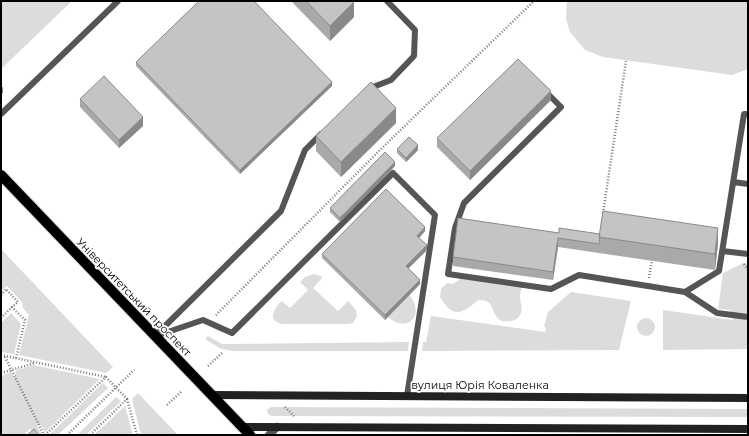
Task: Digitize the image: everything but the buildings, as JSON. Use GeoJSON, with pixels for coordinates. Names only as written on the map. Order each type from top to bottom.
{"type":"FeatureCollection","features":[{"type":"Feature","properties":{"kind":"main road","name":"Університетський проспект"},"geometry":{"type":"LineString","coordinates":[[1,175],[250,435]]}},
{"type":"Feature","properties":{"kind":"main road","name":"вулиця Юрія Коваленка"},"geometry":{"type":"LineString","coordinates":[[212,395],[748,398]]}},
{"type":"Feature","properties":{"kind":"main road"},"geometry":{"type":"LineString","coordinates":[[243,427],[748,429]]}},
{"type":"Feature","properties":{"kind":"main road"},"geometry":{"type":"LineString","coordinates":[[341,435],[349,428]]}},
{"type":"Feature","properties":{"kind":"street"},"geometry":{"type":"LineString","coordinates":[[269,435],[277,427]]}},
{"type":"Feature","properties":{"kind":"lane"},"geometry":{"type":"LineString","coordinates":[[1,114],[118,1]]}},
{"type":"Feature","properties":{"kind":"lane"},"geometry":{"type":"LineString","coordinates":[[364,92],[369,87],[391,80],[414,56],[415,30],[387,1]]}},
{"type":"Feature","properties":{"kind":"lane"},"geometry":{"type":"LineString","coordinates":[[543,89],[561,107],[464,203],[455,228],[448,274],[551,289],[579,275],[684,292],[717,313],[748,317]]}},
{"type":"Feature","properties":{"kind":"lane"},"geometry":{"type":"LineString","coordinates":[[684,292],[719,271],[744,114],[748,114]]}},
{"type":"Feature","properties":{"kind":"lane"},"geometry":{"type":"LineString","coordinates":[[156,336],[281,211],[305,150],[326,129]]}},
{"type":"Feature","properties":{"kind":"lane"},"geometry":{"type":"LineString","coordinates":[[156,336],[204,320],[232,333],[393,173],[435,215],[407,396]]}},
{"type":"Feature","properties":{"kind":"lane"},"geometry":{"type":"LineString","coordinates":[[733,182],[748,184]]}},
{"type":"Feature","properties":{"kind":"lane"},"geometry":{"type":"LineString","coordinates":[[722,251],[748,254]]}},
{"type":"Feature","properties":{"kind":"path"},"geometry":{"type":"LineString","coordinates":[[209,323],[383,147],[534,1]]}},
{"type":"Feature","properties":{"kind":"path"},"geometry":{"type":"LineString","coordinates":[[602,219],[626,61]]}},
{"type":"Feature","properties":{"kind":"path"},"geometry":{"type":"LineString","coordinates":[[650,268],[652,260]]}},
{"type":"Feature","properties":{"kind":"path"},"geometry":{"type":"LineString","coordinates":[[1,295],[6,290],[18,302],[1,318]]}},
{"type":"Feature","properties":{"kind":"path"},"geometry":{"type":"LineString","coordinates":[[12,307],[25,320],[16,358]]}},
{"type":"Feature","properties":{"kind":"path"},"geometry":{"type":"LineString","coordinates":[[208,366],[222,353]]}},
{"type":"Feature","properties":{"kind":"path"},"geometry":{"type":"LineString","coordinates":[[1,355],[106,377],[127,399],[137,435]]}},
{"type":"Feature","properties":{"kind":"path"},"geometry":{"type":"LineString","coordinates":[[5,356],[44,435],[106,377]]}},
{"type":"Feature","properties":{"kind":"path"},"geometry":{"type":"LineString","coordinates":[[1,373],[36,362]]}},
{"type":"Feature","properties":{"kind":"path"},"geometry":{"type":"LineString","coordinates":[[67,435],[134,370]]}},
{"type":"Feature","properties":{"kind":"path"},"geometry":{"type":"LineString","coordinates":[[167,405],[182,390]]}},
{"type":"Feature","properties":{"kind":"path"},"geometry":{"type":"LineString","coordinates":[[90,435],[127,399]]}},
{"type":"Feature","properties":{"kind":"path"},"geometry":{"type":"LineString","coordinates":[[285,407],[294,416]]}},
{"type":"Feature","properties":{"kind":"shaded area"},"geometry":{"type":"Polygon","coordinates":[[[1,1],[72,1],[1,69],[1,1]]]}},
{"type":"Feature","properties":{"kind":"shaded area"},"geometry":{"type":"Polygon","coordinates":[[[567,1],[748,1],[748,69],[732,75],[603,57],[585,50],[570,32],[566,19],[567,1]]]}},
{"type":"Feature","properties":{"kind":"shaded area"},"geometry":{"type":"Polygon","coordinates":[[[1,249],[113,367],[106,373],[19,355],[29,315],[23,308],[22,302],[7,286],[1,291],[1,249]]]}},
{"type":"Feature","properties":{"kind":"shaded area"},"geometry":{"type":"Polygon","coordinates":[[[743,263],[748,264],[748,349],[663,350],[663,310],[733,320],[730,310],[718,309],[723,273],[743,263]]]}},
{"type":"Feature","properties":{"kind":"shaded area"},"geometry":{"type":"Polygon","coordinates":[[[314,274],[323,277],[313,288],[338,311],[348,301],[356,310],[357,316],[353,323],[283,324],[275,320],[273,314],[279,304],[282,301],[290,308],[308,290],[300,282],[305,277],[314,274]]]}},
{"type":"Feature","properties":{"kind":"shaded area"},"geometry":{"type":"Polygon","coordinates":[[[473,276],[522,287],[520,297],[522,310],[517,319],[512,321],[500,320],[497,318],[491,305],[483,300],[478,300],[460,312],[452,311],[448,308],[440,297],[441,289],[447,283],[453,284],[460,279],[473,276]]]}},
{"type":"Feature","properties":{"kind":"shaded area"},"geometry":{"type":"Polygon","coordinates":[[[571,292],[631,301],[619,350],[422,351],[423,342],[426,342],[431,316],[545,332],[546,328],[544,326],[548,312],[571,292]]]}},
{"type":"Feature","properties":{"kind":"shaded area"},"geometry":{"type":"Polygon","coordinates":[[[409,294],[416,309],[415,315],[408,323],[402,324],[395,322],[388,317],[409,294]]]}},
{"type":"Feature","properties":{"kind":"shaded area"},"geometry":{"type":"Polygon","coordinates":[[[11,313],[21,324],[14,354],[1,352],[1,323],[11,313]]]}},
{"type":"Feature","properties":{"kind":"shaded area"},"geometry":{"type":"Polygon","coordinates":[[[646,318],[652,321],[655,327],[652,333],[646,336],[640,333],[637,327],[640,321],[646,318]]]}},
{"type":"Feature","properties":{"kind":"shaded area"},"geometry":{"type":"Polygon","coordinates":[[[208,336],[222,344],[409,342],[408,351],[234,351],[221,349],[205,339],[208,336]]]}},
{"type":"Feature","properties":{"kind":"shaded area"},"geometry":{"type":"Polygon","coordinates":[[[33,365],[100,379],[45,432],[41,425],[37,425],[42,435],[35,435],[30,429],[24,435],[1,435],[1,376],[11,372],[14,378],[16,373],[15,371],[33,365]]]}},
{"type":"Feature","properties":{"kind":"shaded area"},"geometry":{"type":"Polygon","coordinates":[[[103,383],[108,388],[58,435],[49,435],[103,383]]]}},
{"type":"Feature","properties":{"kind":"shaded area"},"geometry":{"type":"Polygon","coordinates":[[[138,393],[178,435],[141,435],[132,399],[138,393]]]}},
{"type":"Feature","properties":{"kind":"shaded area"},"geometry":{"type":"Polygon","coordinates":[[[116,397],[121,401],[86,435],[77,435],[116,397]]]}},
{"type":"Feature","properties":{"kind":"shaded area"},"geometry":{"type":"Polygon","coordinates":[[[125,406],[133,435],[94,435],[125,406]]]}},
{"type":"Feature","properties":{"kind":"shaded area"},"geometry":{"type":"Polygon","coordinates":[[[271,407],[748,409],[748,417],[272,416],[268,414],[267,410],[271,407]]]}}]}
